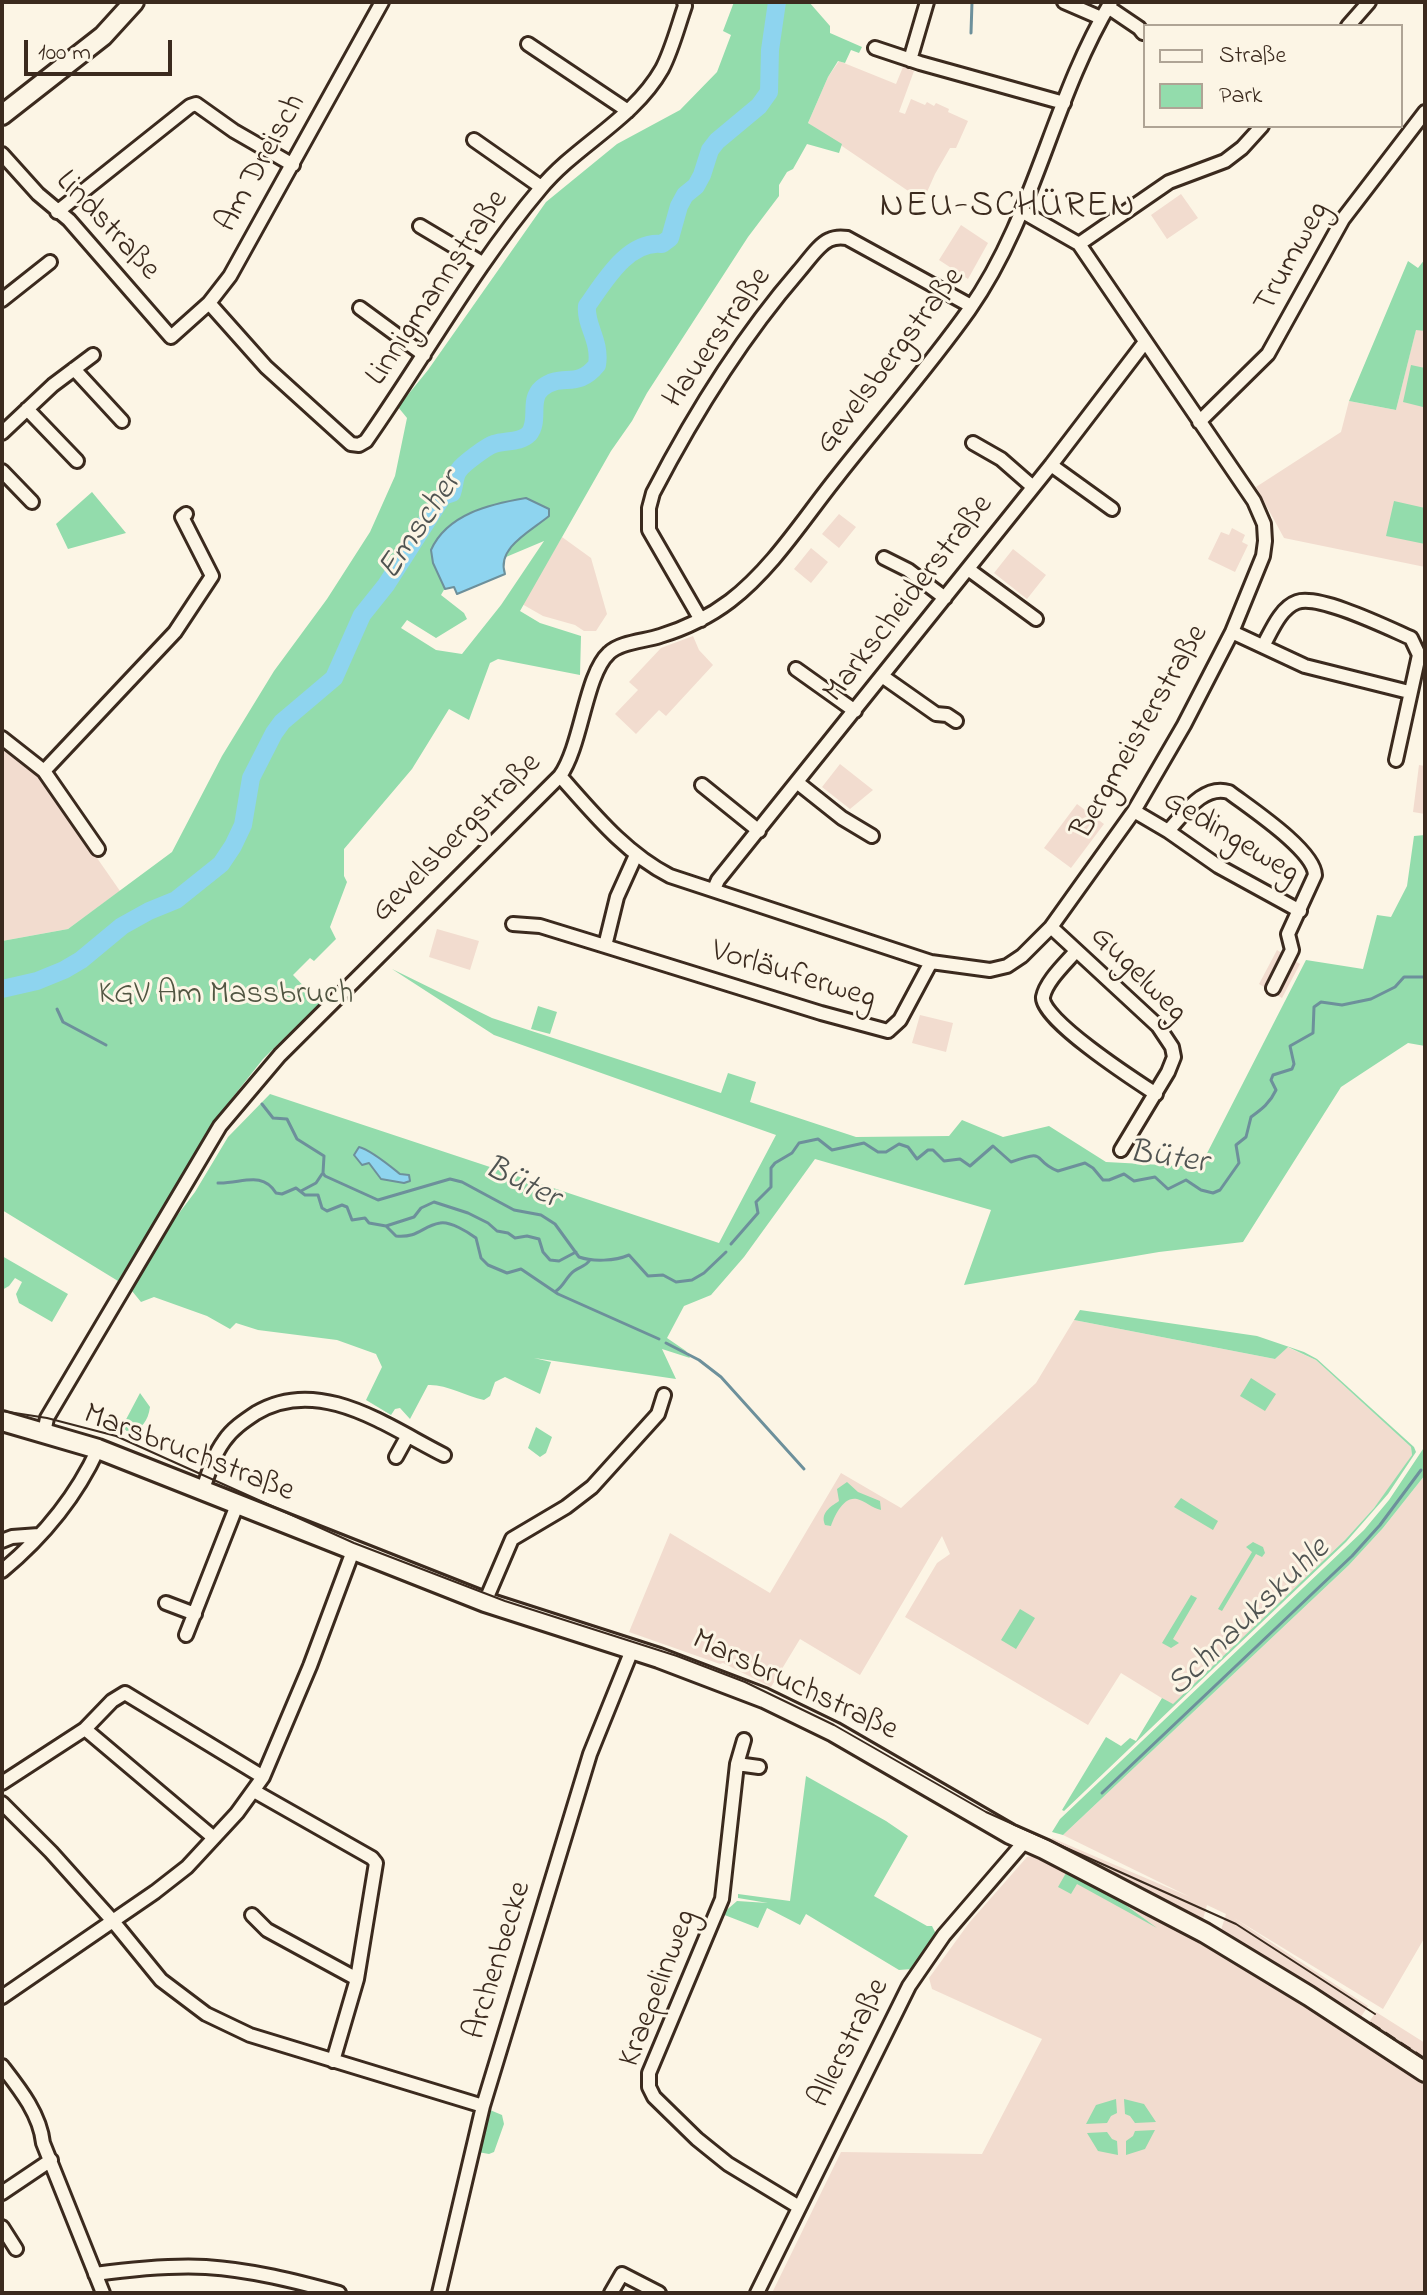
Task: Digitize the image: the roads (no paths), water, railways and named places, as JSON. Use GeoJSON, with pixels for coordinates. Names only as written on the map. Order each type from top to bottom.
{"type":"FeatureCollection","features":[{"type":"Feature","properties":{"kind":"street"},"geometry":{"type":"LineString","coordinates":[[2,115],[103,36],[134,2]]}},
{"type":"Feature","properties":{"kind":"street","name":"Am Dreisch"},"geometry":{"type":"LineString","coordinates":[[171,337],[209,303],[230,276],[382,2]]}},
{"type":"Feature","properties":{"kind":"street","name":"Linnigmannstraße"},"geometry":{"type":"LineString","coordinates":[[209,303],[266,367],[351,444],[359,445],[366,441],[482,263],[541,187],[628,111],[662,68],[684,2]]}},
{"type":"Feature","properties":{"kind":"street"},"geometry":{"type":"LineString","coordinates":[[910,60],[927,2]]}},
{"type":"Feature","properties":{"kind":"street"},"geometry":{"type":"LineString","coordinates":[[1064,2],[1107,9],[1143,33]]}},
{"type":"Feature","properties":{"kind":"street"},"geometry":{"type":"LineString","coordinates":[[1350,24],[1369,2]]}},
{"type":"Feature","properties":{"kind":"street","name":"Gevelsbergstraße"},"geometry":{"type":"LineString","coordinates":[[44,1433],[47,1418],[220,1126],[280,1055],[560,776],[571,756],[598,668],[611,650],[662,636],[701,620],[740,592],[772,559],[946,342],[995,268],[1023,212],[1070,88],[1107,9]]}},
{"type":"Feature","properties":{"kind":"street"},"geometry":{"type":"LineString","coordinates":[[528,44],[628,111]]}},
{"type":"Feature","properties":{"kind":"street"},"geometry":{"type":"LineString","coordinates":[[875,48],[1064,103]]}},
{"type":"Feature","properties":{"kind":"street"},"geometry":{"type":"LineString","coordinates":[[57,212],[196,104],[234,131],[293,165]]}},
{"type":"Feature","properties":{"kind":"street","name":"Trumweg"},"geometry":{"type":"LineString","coordinates":[[1199,422],[1268,354],[1343,219],[1425,112]]}},
{"type":"Feature","properties":{"kind":"street"},"geometry":{"type":"LineString","coordinates":[[1023,212],[1079,244],[1169,182],[1225,161],[1260,128]]}},
{"type":"Feature","properties":{"kind":"street"},"geometry":{"type":"LineString","coordinates":[[474,140],[541,187]]}},
{"type":"Feature","properties":{"kind":"street","name":"Lindstraße"},"geometry":{"type":"LineString","coordinates":[[2,154],[57,212],[69,220],[171,337]]}},
{"type":"Feature","properties":{"kind":"street"},"geometry":{"type":"LineString","coordinates":[[420,226],[482,263]]}},
{"type":"Feature","properties":{"kind":"street","name":"Hauerstraße"},"geometry":{"type":"LineString","coordinates":[[701,620],[649,530],[653,493],[730,361],[802,267],[828,240],[847,238],[971,306]]}},
{"type":"Feature","properties":{"kind":"street","name":"Bergmeisterstraße"},"geometry":{"type":"LineString","coordinates":[[560,776],[586,808],[636,855],[670,876],[931,962],[990,970],[1007,966],[1029,950],[1051,927],[1134,811],[1184,725],[1232,632],[1263,556],[1264,524],[1253,499],[1079,244]]}},
{"type":"Feature","properties":{"kind":"street"},"geometry":{"type":"LineString","coordinates":[[2,300],[50,262]]}},
{"type":"Feature","properties":{"kind":"street"},"geometry":{"type":"LineString","coordinates":[[360,308],[424,355]]}},
{"type":"Feature","properties":{"kind":"street","name":"Markscheiderstraße"},"geometry":{"type":"LineString","coordinates":[[714,889],[718,880],[1051,465],[1145,342]]}},
{"type":"Feature","properties":{"kind":"street"},"geometry":{"type":"LineString","coordinates":[[2,433],[93,355]]}},
{"type":"Feature","properties":{"kind":"street"},"geometry":{"type":"LineString","coordinates":[[74,369],[122,421]]}},
{"type":"Feature","properties":{"kind":"street"},"geometry":{"type":"LineString","coordinates":[[27,409],[77,461]]}},
{"type":"Feature","properties":{"kind":"street"},"geometry":{"type":"LineString","coordinates":[[973,443],[1001,459],[1033,487]]}},
{"type":"Feature","properties":{"kind":"street"},"geometry":{"type":"LineString","coordinates":[[1051,465],[1112,509]]}},
{"type":"Feature","properties":{"kind":"street"},"geometry":{"type":"LineString","coordinates":[[2,471],[32,502]]}},
{"type":"Feature","properties":{"kind":"street"},"geometry":{"type":"LineString","coordinates":[[44,771],[175,632],[212,576],[182,517],[186,514]]}},
{"type":"Feature","properties":{"kind":"street"},"geometry":{"type":"LineString","coordinates":[[884,558],[908,570],[945,598]]}},
{"type":"Feature","properties":{"kind":"street"},"geometry":{"type":"LineString","coordinates":[[968,569],[1036,619]]}},
{"type":"Feature","properties":{"kind":"street"},"geometry":{"type":"LineString","coordinates":[[1263,646],[1282,612],[1296,602],[1313,600],[1411,638],[1419,655],[1396,760]]}},
{"type":"Feature","properties":{"kind":"street"},"geometry":{"type":"LineString","coordinates":[[1232,632],[1305,666],[1409,692]]}},
{"type":"Feature","properties":{"kind":"street"},"geometry":{"type":"LineString","coordinates":[[796,669],[855,711]]}},
{"type":"Feature","properties":{"kind":"street"},"geometry":{"type":"LineString","coordinates":[[882,676],[936,714],[947,715],[956,721]]}},
{"type":"Feature","properties":{"kind":"street"},"geometry":{"type":"LineString","coordinates":[[2,738],[44,771],[98,849]]}},
{"type":"Feature","properties":{"kind":"street"},"geometry":{"type":"LineString","coordinates":[[798,783],[842,818],[872,836]]}},
{"type":"Feature","properties":{"kind":"street"},"geometry":{"type":"LineString","coordinates":[[702,785],[759,831]]}},
{"type":"Feature","properties":{"kind":"street"},"geometry":{"type":"LineString","coordinates":[[1168,831],[1203,795],[1222,790],[1269,822],[1315,866],[1311,887],[1288,934],[1292,950],[1273,988]]}},
{"type":"Feature","properties":{"kind":"street","name":"Gedingeweg"},"geometry":{"type":"LineString","coordinates":[[1134,811],[1218,866],[1300,911]]}},
{"type":"Feature","properties":{"kind":"street"},"geometry":{"type":"LineString","coordinates":[[605,946],[617,897],[636,855]]}},
{"type":"Feature","properties":{"kind":"street","name":"Vorläuferweg"},"geometry":{"type":"LineString","coordinates":[[513,924],[540,926],[888,1031],[900,1020],[931,962]]}},
{"type":"Feature","properties":{"kind":"street","name":"Gugelweg"},"geometry":{"type":"LineString","coordinates":[[1051,927],[1158,1026],[1172,1047],[1174,1057],[1156,1094],[1121,1150]]}},
{"type":"Feature","properties":{"kind":"street"},"geometry":{"type":"LineString","coordinates":[[1076,951],[1043,995],[1043,1004],[1050,1014],[1102,1057],[1156,1094]]}},
{"type":"Feature","properties":{"kind":"street"},"geometry":{"type":"LineString","coordinates":[[485,1602],[512,1539],[566,1507],[592,1487],[658,1414],[664,1395]]}},
{"type":"Feature","properties":{"kind":"street"},"geometry":{"type":"LineString","coordinates":[[202,1492],[225,1439],[251,1416],[282,1403],[313,1400],[346,1406],[444,1455]]}},
{"type":"Feature","properties":{"kind":"street","name":"Marsbruchstraße"},"geometry":{"type":"LineString","coordinates":[[2,1421],[98,1449],[485,1602],[726,1682],[831,1730],[992,1824],[1214,1938],[1425,2072]]}},
{"type":"Feature","properties":{"kind":"street"},"geometry":{"type":"LineString","coordinates":[[396,1457],[407,1437]]}},
{"type":"Feature","properties":{"kind":"street"},"geometry":{"type":"LineString","coordinates":[[2,1571],[68,1505],[86,1477],[98,1449]]}},
{"type":"Feature","properties":{"kind":"street"},"geometry":{"type":"LineString","coordinates":[[186,1635],[237,1505]]}},
{"type":"Feature","properties":{"kind":"street"},"geometry":{"type":"LineString","coordinates":[[2,1541],[39,1535]]}},
{"type":"Feature","properties":{"kind":"street"},"geometry":{"type":"LineString","coordinates":[[2,1997],[187,1867],[254,1791],[263,1777],[310,1666],[353,1551]]}},
{"type":"Feature","properties":{"kind":"street"},"geometry":{"type":"LineString","coordinates":[[166,1603],[195,1614]]}},
{"type":"Feature","properties":{"kind":"street","name":"Archenbecke"},"geometry":{"type":"LineString","coordinates":[[439,2293],[483,2106],[590,1754],[632,1650]]}},
{"type":"Feature","properties":{"kind":"street"},"geometry":{"type":"LineString","coordinates":[[2,1783],[85,1729],[112,1701],[125,1693],[263,1777]]}},
{"type":"Feature","properties":{"kind":"street"},"geometry":{"type":"LineString","coordinates":[[85,1729],[214,1838]]}},
{"type":"Feature","properties":{"kind":"street","name":"Kraepelinweg"},"geometry":{"type":"LineString","coordinates":[[744,1740],[737,1764],[722,1899],[649,2073],[649,2087],[659,2104],[728,2164],[799,2207]]}},
{"type":"Feature","properties":{"kind":"street"},"geometry":{"type":"LineString","coordinates":[[737,1764],[759,1767]]}},
{"type":"Feature","properties":{"kind":"street"},"geometry":{"type":"LineString","coordinates":[[254,1791],[376,1863],[357,1979],[333,2061]]}},
{"type":"Feature","properties":{"kind":"street"},"geometry":{"type":"LineString","coordinates":[[2,1803],[51,1852],[161,1980],[206,2014],[250,2035],[483,2106]]}},
{"type":"Feature","properties":{"kind":"street","name":"Allerstraße"},"geometry":{"type":"LineString","coordinates":[[757,2293],[909,1986],[944,1935],[1025,1841]]}},
{"type":"Feature","properties":{"kind":"street"},"geometry":{"type":"LineString","coordinates":[[252,1915],[267,1930],[357,1979]]}},
{"type":"Feature","properties":{"kind":"street"},"geometry":{"type":"LineString","coordinates":[[2,2066],[13,2077],[34,2112],[42,2130],[43,2143],[103,2293]]}},
{"type":"Feature","properties":{"kind":"street"},"geometry":{"type":"LineString","coordinates":[[2,2193],[51,2160]]}},
{"type":"Feature","properties":{"kind":"street"},"geometry":{"type":"LineString","coordinates":[[4,2233],[16,2249]]}},
{"type":"Feature","properties":{"kind":"street"},"geometry":{"type":"LineString","coordinates":[[95,2274],[143,2268],[204,2267],[282,2278],[339,2293]]}},
{"type":"Feature","properties":{"kind":"street"},"geometry":{"type":"LineString","coordinates":[[611,2293],[622,2274],[659,2293]]}},
{"type":"Feature","properties":{"kind":"water"},"geometry":{"type":"Polygon","coordinates":[[[526,498],[549,509],[549,516],[510,548],[504,565],[505,574],[457,594],[454,587],[445,589],[433,563],[431,550],[438,538],[459,519],[471,513],[526,498]]]}},
{"type":"Feature","properties":{"kind":"water"},"geometry":{"type":"Polygon","coordinates":[[[359,1147],[400,1174],[409,1175],[410,1181],[404,1183],[381,1179],[369,1163],[362,1165],[354,1155],[359,1147]]]}},
{"type":"Feature","properties":{"kind":"waterway","name":"Emscher"},"geometry":{"type":"LineString","coordinates":[[2,989],[37,981],[64,970],[122,926],[176,900],[221,864],[243,825],[251,778],[274,733],[282,722],[334,678],[362,615],[386,585],[443,496],[452,493],[459,470],[491,445],[521,439],[529,434],[534,423],[536,398],[542,388],[556,381],[583,377],[597,365],[597,348],[587,306],[618,264],[638,249],[662,244],[670,238],[679,206],[685,195],[696,186],[710,150],[759,106],[769,92],[770,50],[777,2]]}},
{"type":"Feature","properties":{"kind":"waterway"},"geometry":{"type":"LineString","coordinates":[[971,33],[972,2]]}},
{"type":"Feature","properties":{"kind":"waterway","name":"Büter"},"geometry":{"type":"LineString","coordinates":[[731,1244],[758,1213],[756,1202],[771,1187],[771,1168],[775,1163],[792,1153],[799,1143],[818,1139],[832,1150],[864,1143],[878,1152],[886,1152],[899,1144],[908,1147],[917,1159],[928,1150],[933,1150],[944,1161],[960,1159],[970,1166],[993,1146],[1011,1162],[1036,1156],[1058,1171],[1085,1163],[1103,1180],[1124,1174],[1134,1181],[1155,1177],[1168,1189],[1186,1180],[1201,1190],[1213,1193],[1220,1190],[1239,1163],[1236,1145],[1246,1137],[1251,1117],[1274,1095],[1273,1075],[1292,1069],[1294,1064],[1290,1046],[1313,1033],[1314,1007],[1321,1002],[1342,1005],[1371,999],[1395,987],[1404,977],[1425,977]]}},
{"type":"Feature","properties":{"kind":"waterway","name":"Büter"},"geometry":{"type":"LineString","coordinates":[[44,978],[45,984]]}},
{"type":"Feature","properties":{"kind":"waterway","name":"Büter"},"geometry":{"type":"LineString","coordinates":[[57,1009],[63,1022],[106,1045]]}},
{"type":"Feature","properties":{"kind":"waterway","name":"Büter"},"geometry":{"type":"LineString","coordinates":[[262,1104],[273,1118],[287,1119],[297,1139],[324,1156],[325,1176],[378,1200],[450,1179],[462,1182],[514,1210],[541,1215],[555,1224],[579,1257],[604,1260],[629,1255],[648,1276],[663,1275],[676,1282],[692,1280],[704,1273],[726,1252]]}},
{"type":"Feature","properties":{"kind":"waterway"},"geometry":{"type":"LineString","coordinates":[[301,1191],[316,1183],[322,1174]]}},
{"type":"Feature","properties":{"kind":"waterway","name":"Archenbecke"},"geometry":{"type":"LineString","coordinates":[[218,1183],[258,1180],[282,1194],[296,1188],[305,1195],[318,1195],[322,1208],[327,1211],[342,1205],[347,1207],[352,1220],[365,1218],[369,1223],[386,1226],[396,1236],[415,1234],[440,1223],[454,1225],[476,1238],[481,1258],[488,1265],[507,1273],[521,1269],[558,1294],[659,1339]]}},
{"type":"Feature","properties":{"kind":"waterway"},"geometry":{"type":"LineString","coordinates":[[386,1226],[414,1217],[421,1208],[434,1202],[468,1213],[515,1238],[527,1236],[539,1239],[543,1252],[550,1260],[559,1261],[576,1252]]}},
{"type":"Feature","properties":{"kind":"waterway"},"geometry":{"type":"LineString","coordinates":[[556,1291],[571,1273],[590,1260]]}},
{"type":"Feature","properties":{"kind":"waterway","name":"Archenbecke"},"geometry":{"type":"LineString","coordinates":[[666,1343],[699,1360],[721,1377],[804,1469]]}},
{"type":"Feature","properties":{"kind":"waterway","name":"Schnaukskuhle"},"geometry":{"type":"LineString","coordinates":[[1102,1793],[1352,1556],[1380,1525],[1421,1470]]}},
{"type":"Feature","properties":{"kind":"tram line"},"geometry":{"type":"LineString","coordinates":[[2,1411],[47,1418],[116,1436],[354,1543],[505,1601],[677,1656],[745,1682],[834,1725],[986,1812],[1236,1924],[1375,2014]]}},
{"type":"Feature","properties":{"kind":"railway"},"geometry":{"type":"LineString","coordinates":[[1370,2023],[1425,2059]]}},
{"type":"Feature","properties":{"kind":"district","name":"NEU-SCHÜREN"},"geometry":{"type":"Point","coordinates":[1008,209]}},
{"type":"Feature","properties":{"kind":"park label","name":"KGV Am Massbruch"},"geometry":{"type":"Point","coordinates":[226,997]}}]}
